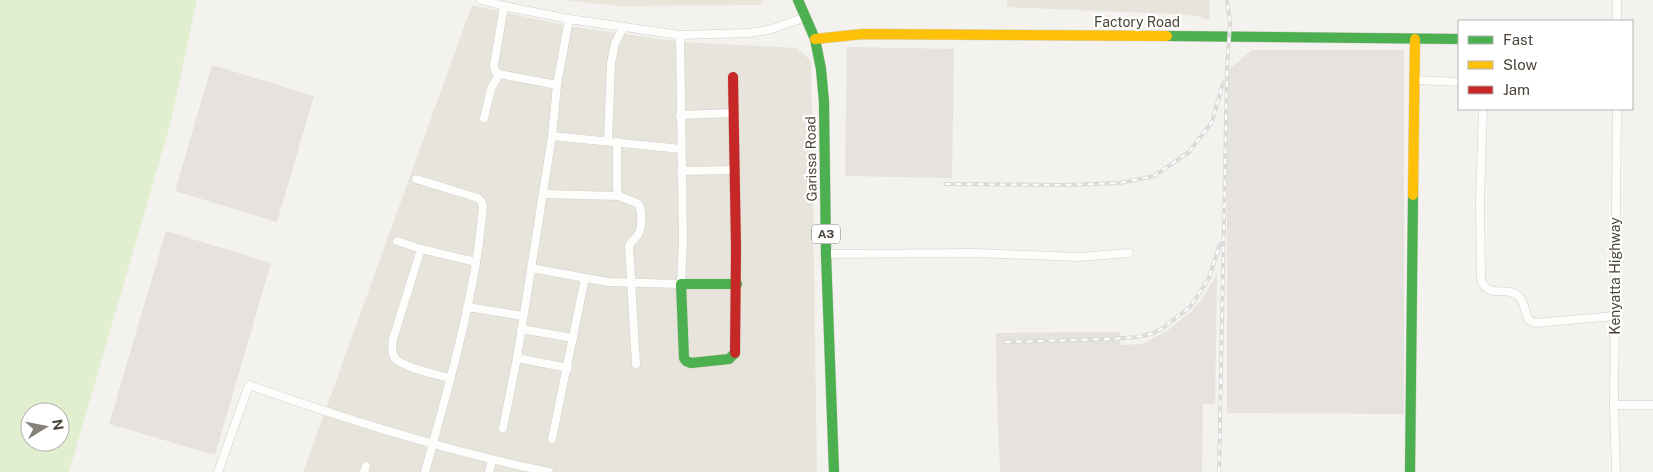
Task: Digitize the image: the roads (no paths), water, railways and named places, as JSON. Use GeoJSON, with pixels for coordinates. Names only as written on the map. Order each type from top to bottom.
{"type":"FeatureCollection","features":[{"type":"Feature","properties":{"kind":"main road","name":"Garissa Road"},"geometry":{"type":"LineString","coordinates":[[798,0],[815,39],[821,70],[824,102],[826,254],[834,472]]}},
{"type":"Feature","properties":{"kind":"main road","name":"Factory Road"},"geometry":{"type":"LineString","coordinates":[[815,39],[864,34],[1225,36],[1458,40]]}},
{"type":"Feature","properties":{"kind":"main road"},"geometry":{"type":"LineString","coordinates":[[1410,472],[1415,39]]}},
{"type":"Feature","properties":{"kind":"main road"},"geometry":{"type":"LineString","coordinates":[[733,77],[737,284],[736,352],[729,359],[686,362],[684,358],[681,284],[737,284]]}},
{"type":"Feature","properties":{"kind":"street"},"geometry":{"type":"LineString","coordinates":[[481,0],[569,19],[680,35],[750,33],[806,17]]}},
{"type":"Feature","properties":{"kind":"street"},"geometry":{"type":"LineString","coordinates":[[1617,20],[1618,0]]}},
{"type":"Feature","properties":{"kind":"street"},"geometry":{"type":"LineString","coordinates":[[504,6],[494,65],[495,71],[499,74],[557,85]]}},
{"type":"Feature","properties":{"kind":"street"},"geometry":{"type":"LineString","coordinates":[[503,428],[517,358],[552,136],[557,85],[569,19]]}},
{"type":"Feature","properties":{"kind":"street"},"geometry":{"type":"LineString","coordinates":[[608,141],[611,63],[615,44],[623,27]]}},
{"type":"Feature","properties":{"kind":"street"},"geometry":{"type":"LineString","coordinates":[[531,268],[632,284],[681,284],[680,35]]}},
{"type":"Feature","properties":{"kind":"street"},"geometry":{"type":"LineString","coordinates":[[484,118],[491,89],[499,74]]}},
{"type":"Feature","properties":{"kind":"street"},"geometry":{"type":"LineString","coordinates":[[1415,80],[1458,82]]}},
{"type":"Feature","properties":{"kind":"street"},"geometry":{"type":"LineString","coordinates":[[1483,110],[1480,200],[1481,279],[1483,286],[1487,290],[1514,293],[1520,298],[1529,320],[1535,323],[1615,316]]}},
{"type":"Feature","properties":{"kind":"street","name":"Kenyatta Highway"},"geometry":{"type":"LineString","coordinates":[[1616,110],[1614,405],[1616,472]]}},
{"type":"Feature","properties":{"kind":"street"},"geometry":{"type":"LineString","coordinates":[[680,114],[734,113]]}},
{"type":"Feature","properties":{"kind":"street"},"geometry":{"type":"LineString","coordinates":[[552,136],[681,148]]}},
{"type":"Feature","properties":{"kind":"street"},"geometry":{"type":"LineString","coordinates":[[617,142],[617,189],[619,196]]}},
{"type":"Feature","properties":{"kind":"street"},"geometry":{"type":"LineString","coordinates":[[681,171],[735,170]]}},
{"type":"Feature","properties":{"kind":"street"},"geometry":{"type":"LineString","coordinates":[[416,179],[467,194],[481,201],[483,206],[476,262],[467,307],[451,378],[425,472]]}},
{"type":"Feature","properties":{"kind":"street"},"geometry":{"type":"LineString","coordinates":[[543,194],[619,196],[636,201],[640,209],[639,232],[629,246],[636,364]]}},
{"type":"Feature","properties":{"kind":"street"},"geometry":{"type":"LineString","coordinates":[[397,241],[421,249],[476,262]]}},
{"type":"Feature","properties":{"kind":"street"},"geometry":{"type":"LineString","coordinates":[[421,249],[393,339],[392,350],[395,358],[402,364],[451,378]]}},
{"type":"Feature","properties":{"kind":"street"},"geometry":{"type":"LineString","coordinates":[[826,254],[976,253],[1079,257],[1130,253]]}},
{"type":"Feature","properties":{"kind":"street"},"geometry":{"type":"LineString","coordinates":[[552,439],[585,278]]}},
{"type":"Feature","properties":{"kind":"street"},"geometry":{"type":"LineString","coordinates":[[467,307],[523,316]]}},
{"type":"Feature","properties":{"kind":"street"},"geometry":{"type":"LineString","coordinates":[[521,330],[573,338]]}},
{"type":"Feature","properties":{"kind":"street"},"geometry":{"type":"LineString","coordinates":[[517,358],[568,368]]}},
{"type":"Feature","properties":{"kind":"street"},"geometry":{"type":"LineString","coordinates":[[218,472],[248,385],[352,421],[492,460],[549,472]]}},
{"type":"Feature","properties":{"kind":"street"},"geometry":{"type":"LineString","coordinates":[[1614,405],[1653,405]]}},
{"type":"Feature","properties":{"kind":"street"},"geometry":{"type":"LineString","coordinates":[[489,472],[492,460]]}},
{"type":"Feature","properties":{"kind":"railway"},"geometry":{"type":"LineString","coordinates":[[1219,472],[1227,69],[1230,24],[1227,0]]}},
{"type":"Feature","properties":{"kind":"railway"},"geometry":{"type":"LineString","coordinates":[[945,184],[1064,185],[1120,183],[1154,176],[1189,152],[1212,122],[1223,83]]}},
{"type":"Feature","properties":{"kind":"railway"},"geometry":{"type":"LineString","coordinates":[[1005,342],[1111,339],[1151,334],[1163,328],[1190,307],[1209,278],[1220,244]]}}]}
